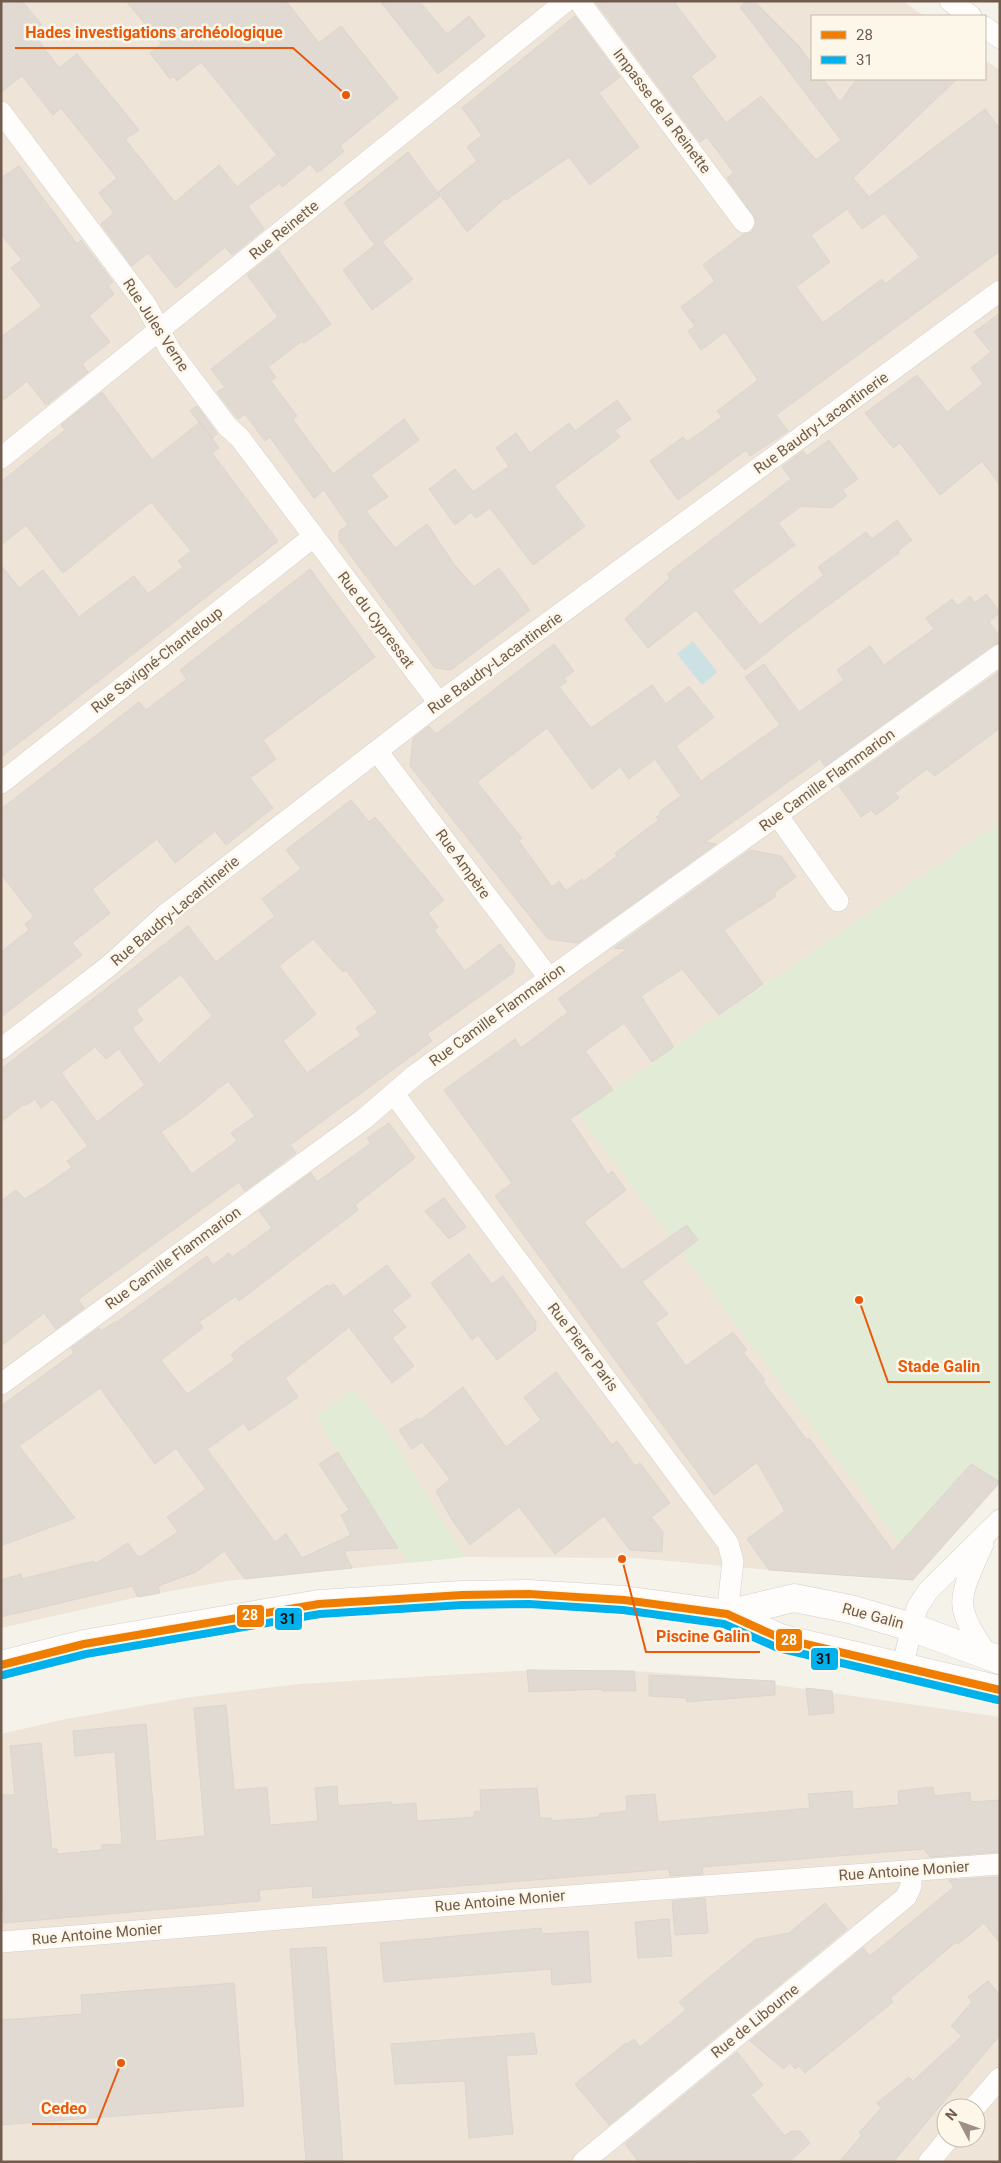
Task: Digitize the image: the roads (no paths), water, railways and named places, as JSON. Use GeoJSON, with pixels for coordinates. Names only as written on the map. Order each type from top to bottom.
{"type":"FeatureCollection","features":[{"type":"Feature","properties":{"kind":"main road","name":"Rue Galin"},"geometry":{"type":"LineString","coordinates":[[1,1665],[84,1644],[318,1604],[394,1598],[529,1594],[624,1600],[727,1614],[780,1638],[1000,1690]]}},
{"type":"Feature","properties":{"kind":"main road","name":"Rue Galin"},"geometry":{"type":"LineString","coordinates":[[727,1614],[794,1598],[850,1609],[911,1627]]}},
{"type":"Feature","properties":{"kind":"main road"},"geometry":{"type":"LineString","coordinates":[[911,1627],[995,1658]]}},
{"type":"Feature","properties":{"kind":"street","name":"Rue Reinette"},"geometry":{"type":"LineString","coordinates":[[1,458],[566,1]]}},
{"type":"Feature","properties":{"kind":"street","name":"Impasse de la Reinette"},"geometry":{"type":"LineString","coordinates":[[579,1],[744,222]]}},
{"type":"Feature","properties":{"kind":"street"},"geometry":{"type":"LineString","coordinates":[[950,1],[970,15]]}},
{"type":"Feature","properties":{"kind":"street"},"geometry":{"type":"LineString","coordinates":[[986,27],[1000,38]]}},
{"type":"Feature","properties":{"kind":"street","name":"Rue Jules Verne"},"geometry":{"type":"LineString","coordinates":[[1,112],[146,305],[170,350],[227,426],[240,438],[313,537]]}},
{"type":"Feature","properties":{"kind":"street","name":"Rue Baudry-Lacantinerie"},"geometry":{"type":"LineString","coordinates":[[1,1049],[109,966],[166,914],[439,703],[1000,291]]}},
{"type":"Feature","properties":{"kind":"street","name":"Rue du Cypressat"},"geometry":{"type":"LineString","coordinates":[[313,537],[439,703]]}},
{"type":"Feature","properties":{"kind":"street","name":"Rue Savigné-Chanteloup"},"geometry":{"type":"LineString","coordinates":[[1,783],[313,537]]}},
{"type":"Feature","properties":{"kind":"street","name":"Rue Camille Flammarion"},"geometry":{"type":"LineString","coordinates":[[1,1384],[364,1119],[415,1075],[1000,655]]}},
{"type":"Feature","properties":{"kind":"street","name":"Rue Ampère"},"geometry":{"type":"LineString","coordinates":[[377,751],[549,978]]}},
{"type":"Feature","properties":{"kind":"street"},"geometry":{"type":"LineString","coordinates":[[778,816],[838,901]]}},
{"type":"Feature","properties":{"kind":"street","name":"Rue Pierre Paris"},"geometry":{"type":"LineString","coordinates":[[394,1094],[728,1543],[733,1562],[727,1614]]}},
{"type":"Feature","properties":{"kind":"street"},"geometry":{"type":"LineString","coordinates":[[994,1525],[966,1582],[962,1606],[975,1636],[995,1658]]}},
{"type":"Feature","properties":{"kind":"street","name":"Rue Galin"},"geometry":{"type":"LineString","coordinates":[[911,1627],[917,1608],[928,1591],[994,1525]]}},
{"type":"Feature","properties":{"kind":"street"},"geometry":{"type":"LineString","coordinates":[[902,1667],[911,1627]]}},
{"type":"Feature","properties":{"kind":"street","name":"Rue Antoine Monier"},"geometry":{"type":"LineString","coordinates":[[1,1942],[503,1901],[1000,1864]]}},
{"type":"Feature","properties":{"kind":"street","name":"Rue de Libourne"},"geometry":{"type":"LineString","coordinates":[[583,2162],[906,1897],[911,1886],[911,1872]]}},
{"type":"Feature","properties":{"kind":"street"},"geometry":{"type":"LineString","coordinates":[[983,2098],[1000,2078]]}},
{"type":"Feature","properties":{"kind":"street"},"geometry":{"type":"LineString","coordinates":[[929,2162],[941,2148]]}},
{"type":"Feature","properties":{"kind":"place","name":"Hades investigations archéologique"},"geometry":{"type":"Point","coordinates":[346,95]}},
{"type":"Feature","properties":{"kind":"place","name":"Stade Galin"},"geometry":{"type":"Point","coordinates":[859,1300]}},
{"type":"Feature","properties":{"kind":"place","name":"Piscine Galin"},"geometry":{"type":"Point","coordinates":[622,1559]}},
{"type":"Feature","properties":{"kind":"place","name":"Cedeo"},"geometry":{"type":"Point","coordinates":[121,2063]}}]}
